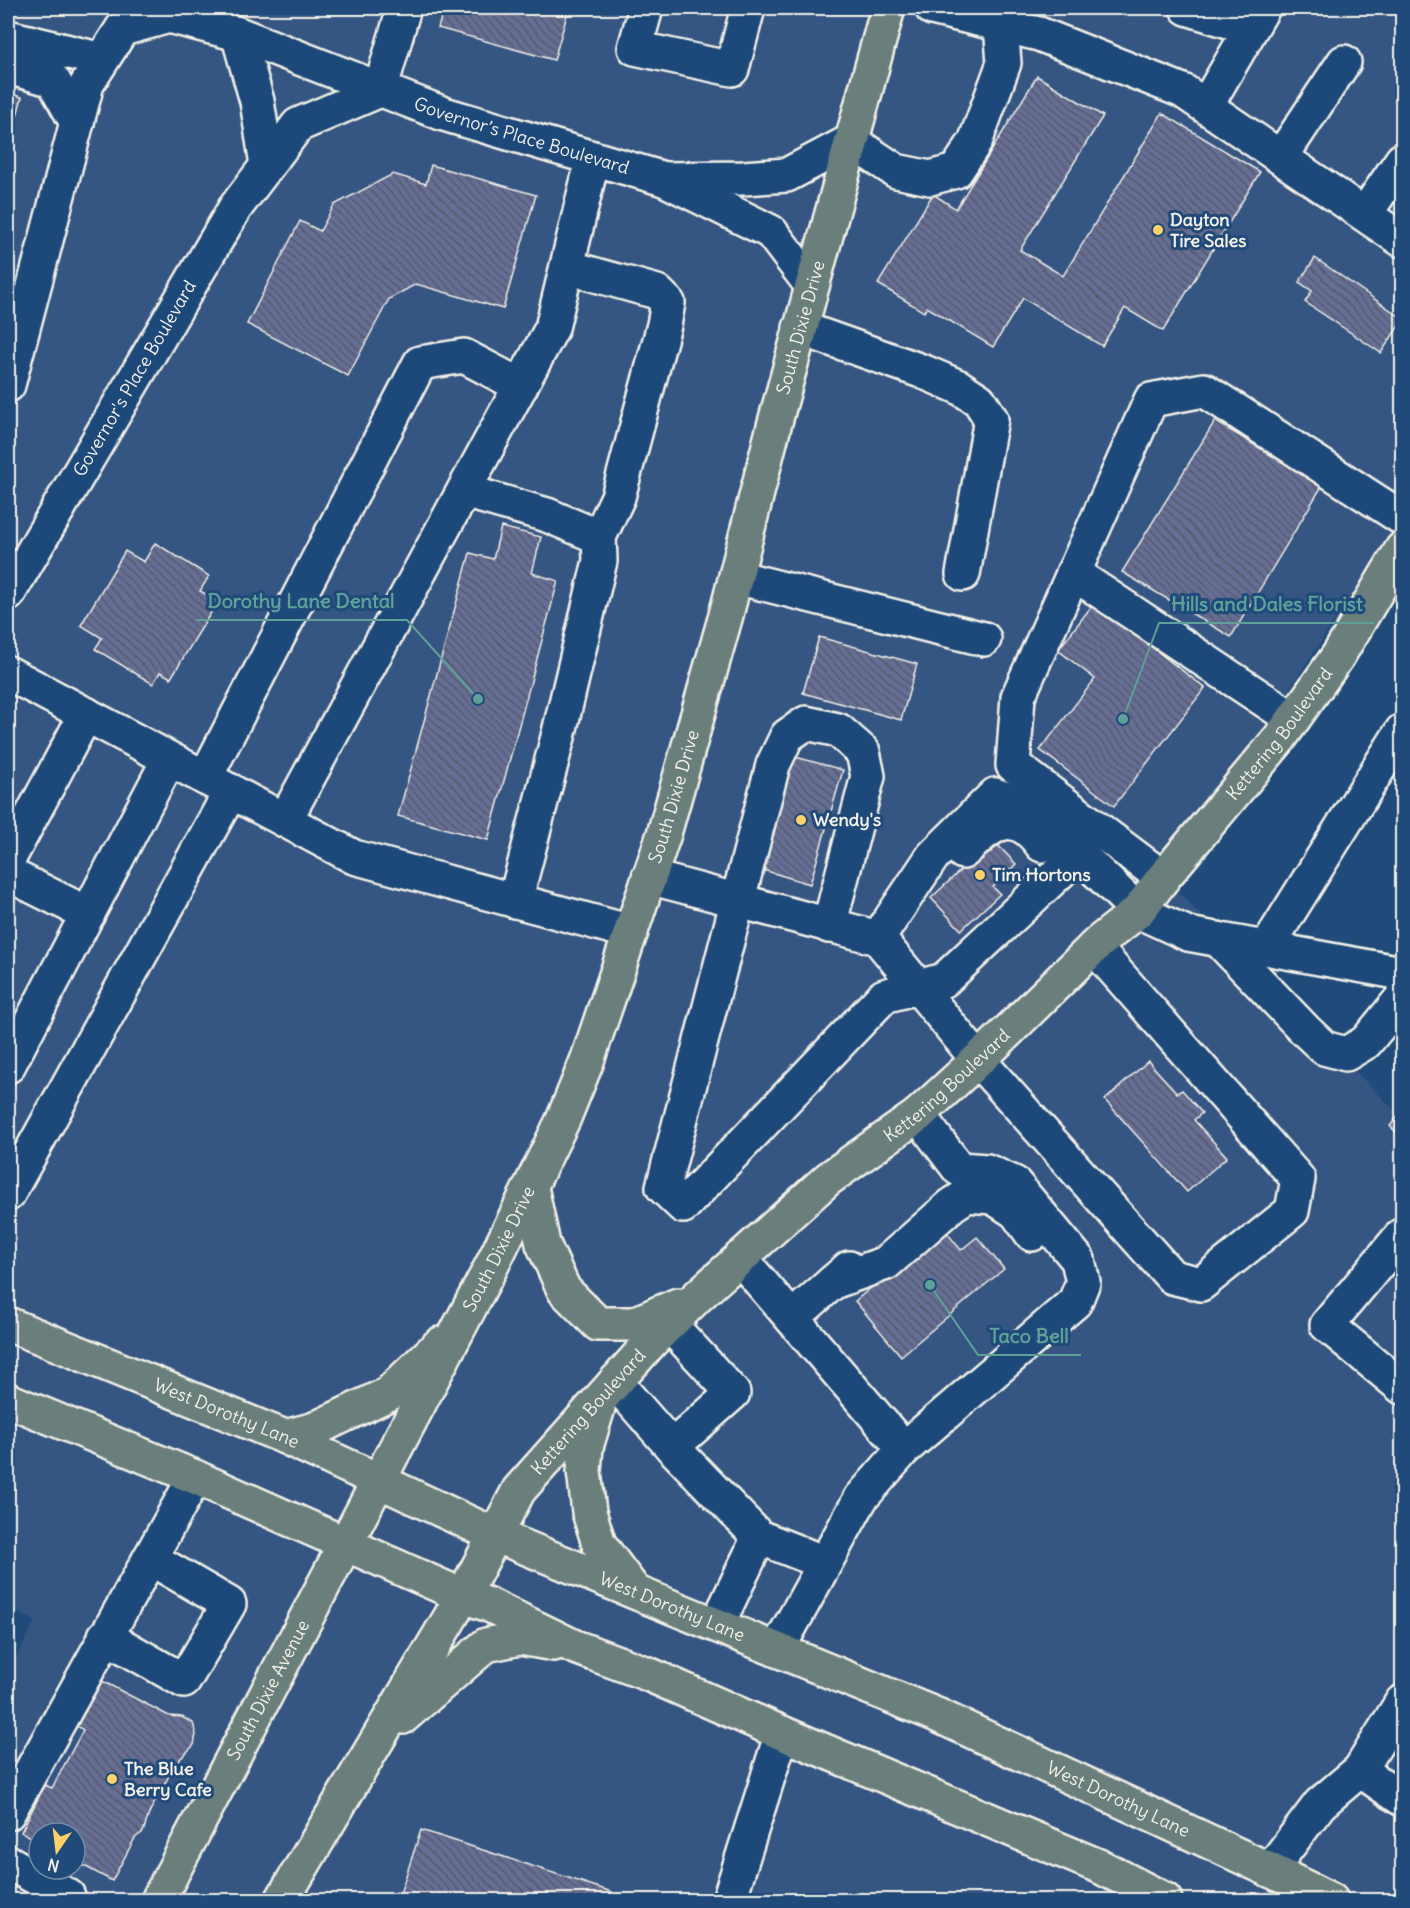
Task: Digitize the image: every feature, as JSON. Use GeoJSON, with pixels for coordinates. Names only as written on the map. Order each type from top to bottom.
{"type":"FeatureCollection","features":[{"type":"Feature","properties":{"kind":"main road","name":"South Dixie Drive"},"geometry":{"type":"LineString","coordinates":[[345,1544],[463,1322],[531,1187],[587,1061],[664,834],[736,577],[800,328],[888,8]]}},
{"type":"Feature","properties":{"kind":"main road","name":"Kettering Boulevard"},"geometry":{"type":"LineString","coordinates":[[464,1596],[519,1490],[609,1389],[664,1318],[697,1297],[828,1179],[918,1115],[1094,947],[1138,911],[1293,719],[1338,656],[1402,549]]}},
{"type":"Feature","properties":{"kind":"main road","name":"Kettering Boulevard"},"geometry":{"type":"LineString","coordinates":[[531,1187],[543,1244],[564,1290],[598,1324],[634,1324],[664,1318]]}},
{"type":"Feature","properties":{"kind":"main road"},"geometry":{"type":"LineString","coordinates":[[285,1437],[315,1429],[388,1394],[463,1322]]}},
{"type":"Feature","properties":{"kind":"main road","name":"West Dorothy Lane"},"geometry":{"type":"LineString","coordinates":[[8,1324],[285,1437],[495,1535],[937,1715],[1270,1869],[1331,1900]]}},
{"type":"Feature","properties":{"kind":"main road"},"geometry":{"type":"LineString","coordinates":[[609,1389],[586,1447],[584,1471],[589,1512],[599,1544],[635,1592]]}},
{"type":"Feature","properties":{"kind":"main road"},"geometry":{"type":"LineString","coordinates":[[8,1400],[195,1477],[489,1605],[575,1647],[648,1674],[1101,1867],[1165,1900]]}},
{"type":"Feature","properties":{"kind":"main road","name":"South Dixie Avenue"},"geometry":{"type":"LineString","coordinates":[[158,1900],[345,1544]]}},
{"type":"Feature","properties":{"kind":"main road"},"geometry":{"type":"LineString","coordinates":[[282,1900],[464,1596]]}},
{"type":"Feature","properties":{"kind":"main road"},"geometry":{"type":"LineString","coordinates":[[381,1736],[486,1645],[520,1638],[575,1647]]}},
{"type":"Feature","properties":{"kind":"street"},"geometry":{"type":"LineString","coordinates":[[8,385],[87,84],[122,29],[169,16],[238,34],[380,90],[404,8]]}},
{"type":"Feature","properties":{"kind":"street"},"geometry":{"type":"LineString","coordinates":[[646,8],[635,48],[732,69],[748,8]]}},
{"type":"Feature","properties":{"kind":"street"},"geometry":{"type":"LineString","coordinates":[[932,8],[1003,16],[1039,34],[1183,91],[1402,240]]}},
{"type":"Feature","properties":{"kind":"street"},"geometry":{"type":"LineString","coordinates":[[1187,8],[1257,18],[1206,106]]}},
{"type":"Feature","properties":{"kind":"street"},"geometry":{"type":"LineString","coordinates":[[851,141],[896,171],[930,178],[956,171],[975,142],[1004,63],[1003,16]]}},
{"type":"Feature","properties":{"kind":"street"},"geometry":{"type":"LineString","coordinates":[[238,34],[257,101],[267,165]]}},
{"type":"Feature","properties":{"kind":"street"},"geometry":{"type":"LineString","coordinates":[[8,37],[102,60]]}},
{"type":"Feature","properties":{"kind":"street"},"geometry":{"type":"LineString","coordinates":[[1281,157],[1344,62]]}},
{"type":"Feature","properties":{"kind":"street"},"geometry":{"type":"LineString","coordinates":[[8,67],[53,80],[77,123]]}},
{"type":"Feature","properties":{"kind":"street","name":"Governor’s Place Boulevard"},"geometry":{"type":"LineString","coordinates":[[380,90],[444,114],[664,179],[771,232],[812,286]]}},
{"type":"Feature","properties":{"kind":"street","name":"Governor's Place Boulevard"},"geometry":{"type":"LineString","coordinates":[[8,594],[235,208],[298,125],[380,90]]}},
{"type":"Feature","properties":{"kind":"street","name":"Governor’s Place Boulevard"},"geometry":{"type":"LineString","coordinates":[[664,179],[787,175],[851,141]]}},
{"type":"Feature","properties":{"kind":"street"},"geometry":{"type":"LineString","coordinates":[[285,820],[552,328],[593,158]]}},
{"type":"Feature","properties":{"kind":"street"},"geometry":{"type":"LineString","coordinates":[[1365,214],[1402,160]]}},
{"type":"Feature","properties":{"kind":"street"},"geometry":{"type":"LineString","coordinates":[[515,901],[558,737],[600,561],[599,537],[618,497],[668,303],[657,292],[567,267]]}},
{"type":"Feature","properties":{"kind":"street"},"geometry":{"type":"LineString","coordinates":[[800,328],[924,372],[959,387],[979,400],[985,409],[991,419],[963,574]]}},
{"type":"Feature","properties":{"kind":"street"},"geometry":{"type":"LineString","coordinates":[[12,1175],[218,785],[420,363],[464,356],[521,386]]}},
{"type":"Feature","properties":{"kind":"street"},"geometry":{"type":"LineString","coordinates":[[1164,878],[1013,765],[1018,697],[1151,399],[1204,390],[1402,518]]}},
{"type":"Feature","properties":{"kind":"street"},"geometry":{"type":"LineString","coordinates":[[464,491],[547,515],[599,537]]}},
{"type":"Feature","properties":{"kind":"street"},"geometry":{"type":"LineString","coordinates":[[1073,573],[1293,719]]}},
{"type":"Feature","properties":{"kind":"street"},"geometry":{"type":"LineString","coordinates":[[736,577],[984,639]]}},
{"type":"Feature","properties":{"kind":"street"},"geometry":{"type":"LineString","coordinates":[[8,673],[354,857],[631,932]]}},
{"type":"Feature","properties":{"kind":"street"},"geometry":{"type":"LineString","coordinates":[[8,860],[86,714]]}},
{"type":"Feature","properties":{"kind":"street"},"geometry":{"type":"LineString","coordinates":[[829,926],[868,776],[863,752],[838,730],[807,723],[787,736],[773,765],[663,1187],[683,1206],[884,996],[944,980],[1070,862]]}},
{"type":"Feature","properties":{"kind":"street"},"geometry":{"type":"LineString","coordinates":[[1267,947],[1402,731]]}},
{"type":"Feature","properties":{"kind":"street"},"geometry":{"type":"LineString","coordinates":[[8,1066],[169,759]]}},
{"type":"Feature","properties":{"kind":"street"},"geometry":{"type":"LineString","coordinates":[[884,929],[933,856],[995,795],[1027,806],[1070,862],[1138,911],[1188,934],[1402,973]]}},
{"type":"Feature","properties":{"kind":"street"},"geometry":{"type":"LineString","coordinates":[[8,873],[88,914]]}},
{"type":"Feature","properties":{"kind":"street"},"geometry":{"type":"LineString","coordinates":[[650,877],[829,926],[884,929]]}},
{"type":"Feature","properties":{"kind":"street"},"geometry":{"type":"LineString","coordinates":[[884,929],[919,986],[978,1060],[1172,1276],[1201,1284],[1292,1211],[1298,1179],[1094,947]]}},
{"type":"Feature","properties":{"kind":"street"},"geometry":{"type":"LineString","coordinates":[[1218,939],[1296,1022],[1324,1048],[1346,1054],[1366,1042],[1402,998]]}},
{"type":"Feature","properties":{"kind":"street"},"geometry":{"type":"LineString","coordinates":[[777,1650],[861,1498],[904,1449],[1075,1302],[1083,1282],[1078,1260],[1014,1183],[987,1171],[960,1168],[918,1115]]}},
{"type":"Feature","properties":{"kind":"street"},"geometry":{"type":"LineString","coordinates":[[792,1318],[960,1168]]}},
{"type":"Feature","properties":{"kind":"street"},"geometry":{"type":"LineString","coordinates":[[833,1282],[886,1263],[952,1205],[968,1195],[993,1197],[1016,1212],[1065,1279],[1058,1300],[1041,1330]]}},
{"type":"Feature","properties":{"kind":"street"},"geometry":{"type":"LineString","coordinates":[[1402,1235],[1327,1325],[1402,1387]]}},
{"type":"Feature","properties":{"kind":"street"},"geometry":{"type":"LineString","coordinates":[[740,1258],[904,1449]]}},
{"type":"Feature","properties":{"kind":"street"},"geometry":{"type":"LineString","coordinates":[[664,1318],[733,1393],[672,1447]]}},
{"type":"Feature","properties":{"kind":"street"},"geometry":{"type":"LineString","coordinates":[[609,1389],[672,1447],[759,1537],[825,1563]]}},
{"type":"Feature","properties":{"kind":"street"},"geometry":{"type":"LineString","coordinates":[[8,1813],[195,1477]]}},
{"type":"Feature","properties":{"kind":"street"},"geometry":{"type":"LineString","coordinates":[[717,1625],[759,1537]]}},
{"type":"Feature","properties":{"kind":"street"},"geometry":{"type":"LineString","coordinates":[[105,1636],[184,1681],[229,1604],[150,1557]]}},
{"type":"Feature","properties":{"kind":"street"},"geometry":{"type":"LineString","coordinates":[[1270,1869],[1320,1804],[1360,1770],[1402,1702]]}},
{"type":"Feature","properties":{"kind":"street"},"geometry":{"type":"LineString","coordinates":[[729,1900],[782,1733]]}},
{"type":"Feature","properties":{"kind":"street"},"geometry":{"type":"LineString","coordinates":[[1360,1770],[1402,1799]]}},
{"type":"Feature","properties":{"kind":"street"},"geometry":{"type":"LineString","coordinates":[[8,1862],[68,1896],[66,1900]]}},
{"type":"Feature","properties":{"kind":"shaded area"},"geometry":{"type":"Polygon","coordinates":[[[8,8],[1402,8],[1402,520],[1164,878],[1402,1118],[1402,1900],[8,1900],[8,1673],[35,1621],[8,1607],[8,8]]]}},
{"type":"Feature","properties":{"kind":"building"},"geometry":{"type":"Polygon","coordinates":[[[444,8],[569,8],[554,60],[438,28],[444,8]]]}},
{"type":"Feature","properties":{"kind":"building","name":"Dayton Tire Sales"},"geometry":{"type":"Polygon","coordinates":[[[1037,76],[1103,116],[1020,250],[1063,276],[1162,113],[1260,172],[1163,331],[1125,308],[1102,346],[1023,298],[993,347],[927,307],[924,312],[878,284],[933,194],[956,209],[1037,76]]]}},
{"type":"Feature","properties":{"kind":"building"},"geometry":{"type":"Polygon","coordinates":[[[8,93],[22,97],[8,149],[8,93]]]}},
{"type":"Feature","properties":{"kind":"building"},"geometry":{"type":"Polygon","coordinates":[[[431,165],[536,195],[503,309],[416,284],[389,299],[348,376],[247,324],[300,221],[320,231],[334,205],[393,174],[426,184],[431,165]]]}},
{"type":"Feature","properties":{"kind":"building"},"geometry":{"type":"Polygon","coordinates":[[[1315,258],[1402,318],[1381,353],[1305,302],[1312,291],[1299,282],[1315,258]]]}},
{"type":"Feature","properties":{"kind":"building"},"geometry":{"type":"Polygon","coordinates":[[[1215,421],[1322,486],[1231,637],[1122,572],[1215,421]]]}},
{"type":"Feature","properties":{"kind":"building"},"geometry":{"type":"Polygon","coordinates":[[[501,527],[541,537],[532,573],[558,581],[488,840],[398,816],[470,553],[493,559],[501,527]]]}},
{"type":"Feature","properties":{"kind":"building"},"geometry":{"type":"Polygon","coordinates":[[[155,543],[209,576],[200,591],[218,601],[171,678],[160,672],[153,684],[95,649],[102,638],[81,625],[125,551],[144,562],[155,543]]]}},
{"type":"Feature","properties":{"kind":"building"},"geometry":{"type":"Polygon","coordinates":[[[1094,603],[1205,688],[1114,806],[1040,750],[1095,679],[1058,650],[1094,603]]]}},
{"type":"Feature","properties":{"kind":"building"},"geometry":{"type":"Polygon","coordinates":[[[819,637],[917,664],[901,720],[803,693],[819,637]]]}},
{"type":"Feature","properties":{"kind":"building","name":"Wendy's"},"geometry":{"type":"Polygon","coordinates":[[[792,756],[843,770],[810,884],[760,869],[792,756]]]}},
{"type":"Feature","properties":{"kind":"building","name":"Tim Hortons"},"geometry":{"type":"Polygon","coordinates":[[[993,840],[1016,864],[993,887],[1000,894],[961,930],[931,898],[993,840]]]}},
{"type":"Feature","properties":{"kind":"building"},"geometry":{"type":"Polygon","coordinates":[[[1148,1061],[1177,1093],[1182,1090],[1202,1113],[1194,1120],[1227,1157],[1187,1192],[1105,1100],[1148,1061]]]}},
{"type":"Feature","properties":{"kind":"building"},"geometry":{"type":"Polygon","coordinates":[[[1402,1112],[1402,1138],[1390,1126],[1402,1112]]]}},
{"type":"Feature","properties":{"kind":"building"},"geometry":{"type":"Polygon","coordinates":[[[943,1228],[961,1250],[977,1237],[1004,1269],[901,1356],[855,1301],[943,1228]]]}},
{"type":"Feature","properties":{"kind":"building","name":"The Blue Berry Cafe"},"geometry":{"type":"Polygon","coordinates":[[[102,1681],[169,1716],[182,1717],[193,1723],[196,1734],[194,1745],[180,1759],[177,1769],[171,1772],[150,1811],[143,1832],[135,1838],[112,1881],[87,1867],[87,1821],[27,1821],[27,1835],[21,1832],[45,1785],[52,1788],[83,1730],[77,1726],[102,1681]]]}},
{"type":"Feature","properties":{"kind":"building"},"geometry":{"type":"Polygon","coordinates":[[[421,1830],[612,1892],[609,1900],[398,1900],[421,1830]]]}},
{"type":"Feature","properties":{"kind":"place","name":"Dayton Tire Sales"},"geometry":{"type":"Point","coordinates":[1158,230]}},
{"type":"Feature","properties":{"kind":"place","name":"Dorothy Lane Dental"},"geometry":{"type":"Point","coordinates":[478,699]}},
{"type":"Feature","properties":{"kind":"place","name":"Hills and Dales Florist"},"geometry":{"type":"Point","coordinates":[1123,719]}},
{"type":"Feature","properties":{"kind":"place","name":"Wendy's"},"geometry":{"type":"Point","coordinates":[801,820]}},
{"type":"Feature","properties":{"kind":"place","name":"Tim Hortons"},"geometry":{"type":"Point","coordinates":[980,875]}},
{"type":"Feature","properties":{"kind":"place","name":"Taco Bell"},"geometry":{"type":"Point","coordinates":[930,1285]}},
{"type":"Feature","properties":{"kind":"place","name":"The Blue Berry Cafe"},"geometry":{"type":"Point","coordinates":[112,1779]}}]}
